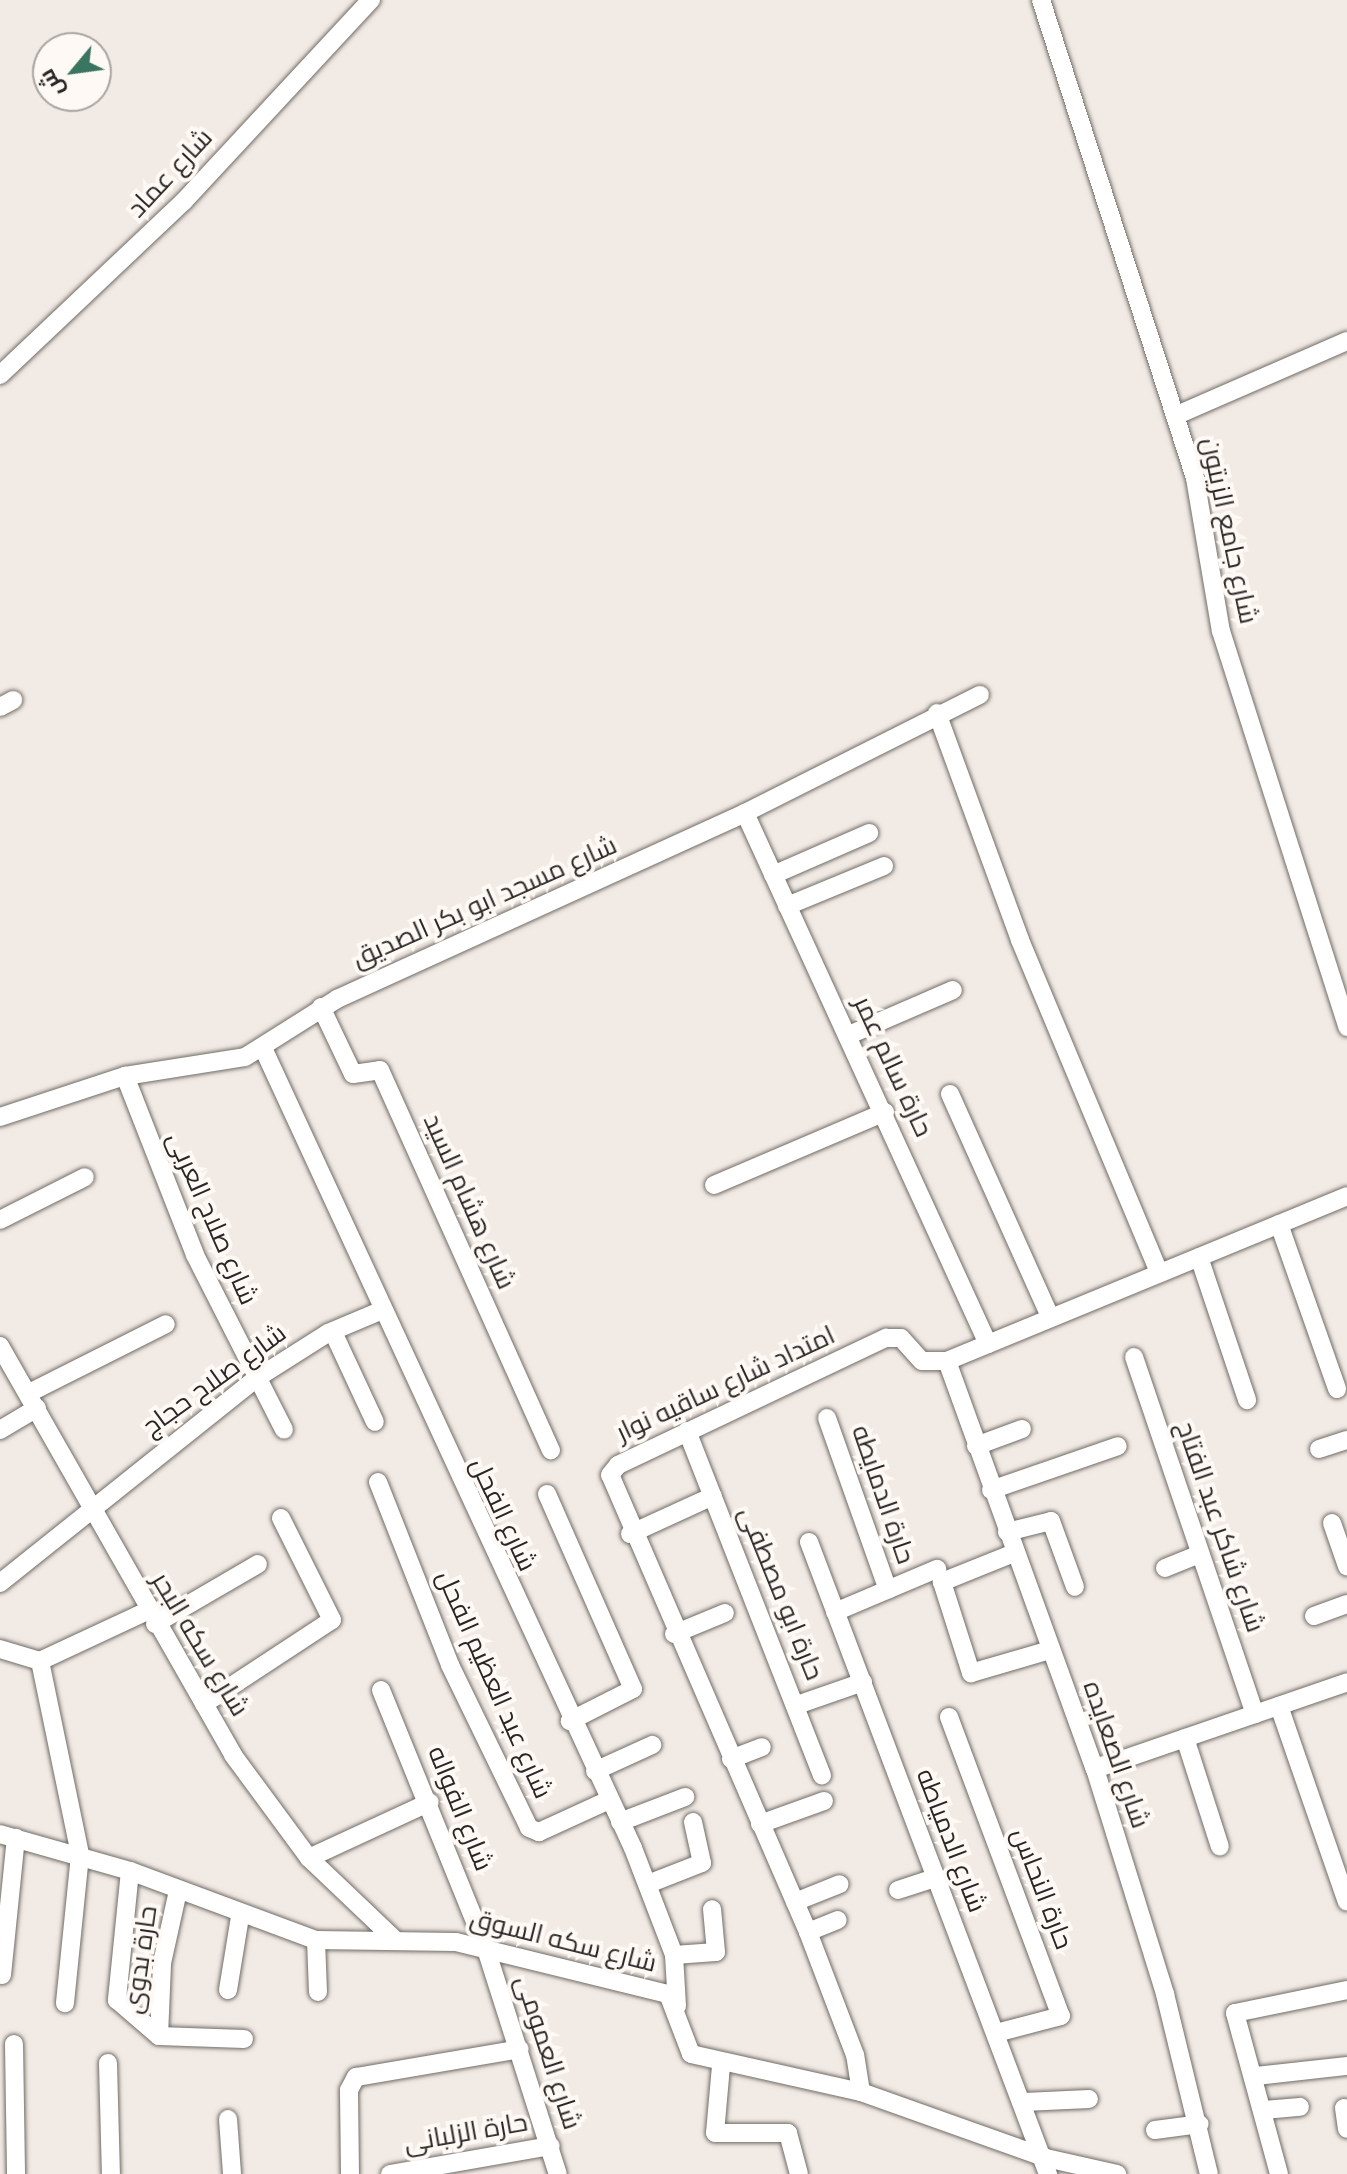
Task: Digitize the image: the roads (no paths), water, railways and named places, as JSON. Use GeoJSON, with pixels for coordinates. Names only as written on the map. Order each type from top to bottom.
{"type":"FeatureCollection","features":[{"type":"Feature","properties":{"kind":"street","name":"شارع عماد"},"geometry":{"type":"LineString","coordinates":[[0,375],[184,201],[371,0]]}},
{"type":"Feature","properties":{"kind":"street","name":"شارع جامع الزيتون"},"geometry":{"type":"LineString","coordinates":[[1041,0],[1195,478],[1221,631],[1347,1027]]}},
{"type":"Feature","properties":{"kind":"street"},"geometry":{"type":"LineString","coordinates":[[1175,416],[1347,341]]}},
{"type":"Feature","properties":{"kind":"street","name":"شارع مسجد ابو بكر الصديق"},"geometry":{"type":"LineString","coordinates":[[0,1117],[125,1076],[225,1063],[263,1048],[321,1007],[745,813],[937,713],[980,695]]}},
{"type":"Feature","properties":{"kind":"street"},"geometry":{"type":"LineString","coordinates":[[937,713],[1020,940],[1159,1273]]}},
{"type":"Feature","properties":{"kind":"street","name":"حارة سالم عمر"},"geometry":{"type":"LineString","coordinates":[[745,813],[885,1112],[988,1344]]}},
{"type":"Feature","properties":{"kind":"street"},"geometry":{"type":"LineString","coordinates":[[773,875],[869,833]]}},
{"type":"Feature","properties":{"kind":"street"},"geometry":{"type":"LineString","coordinates":[[787,906],[884,866]]}},
{"type":"Feature","properties":{"kind":"street"},"geometry":{"type":"LineString","coordinates":[[849,1035],[953,990]]}},
{"type":"Feature","properties":{"kind":"street","name":"شارع هشام السيد"},"geometry":{"type":"LineString","coordinates":[[321,1007],[353,1074],[380,1070],[551,1450]]}},
{"type":"Feature","properties":{"kind":"street","name":"شارع الفحل"},"geometry":{"type":"LineString","coordinates":[[263,1048],[380,1311],[648,1884],[674,1955],[677,2006]]}},
{"type":"Feature","properties":{"kind":"street","name":"شارع صلاح العربى"},"geometry":{"type":"LineString","coordinates":[[125,1076],[195,1255],[284,1430]]}},
{"type":"Feature","properties":{"kind":"street"},"geometry":{"type":"LineString","coordinates":[[950,1094],[1050,1317]]}},
{"type":"Feature","properties":{"kind":"street"},"geometry":{"type":"LineString","coordinates":[[714,1185],[885,1112]]}},
{"type":"Feature","properties":{"kind":"street"},"geometry":{"type":"LineString","coordinates":[[0,1220],[85,1177]]}},
{"type":"Feature","properties":{"kind":"street"},"geometry":{"type":"LineString","coordinates":[[947,1361],[1347,1196]]}},
{"type":"Feature","properties":{"kind":"street"},"geometry":{"type":"LineString","coordinates":[[1279,1224],[1337,1389]]}},
{"type":"Feature","properties":{"kind":"street"},"geometry":{"type":"LineString","coordinates":[[1199,1257],[1247,1400]]}},
{"type":"Feature","properties":{"kind":"street","name":"شارع صلاح حجاج"},"geometry":{"type":"LineString","coordinates":[[0,1583],[90,1507],[257,1378],[333,1332],[380,1311]]}},
{"type":"Feature","properties":{"kind":"street"},"geometry":{"type":"LineString","coordinates":[[0,1430],[33,1400],[166,1324]]}},
{"type":"Feature","properties":{"kind":"street"},"geometry":{"type":"LineString","coordinates":[[333,1332],[375,1422]]}},
{"type":"Feature","properties":{"kind":"street","name":"امتداد شارع ساقيه نوار"},"geometry":{"type":"LineString","coordinates":[[861,2092],[855,2055],[808,1932],[630,1534],[610,1475],[687,1431],[886,1338],[901,1338],[922,1361],[947,1361]]}},
{"type":"Feature","properties":{"kind":"street","name":"شارع سكه البحر"},"geometry":{"type":"LineString","coordinates":[[0,1346],[33,1400],[151,1618],[204,1704],[309,1858],[395,1940]]}},
{"type":"Feature","properties":{"kind":"street","name":"شارع شاكر عبد الفتاح"},"geometry":{"type":"LineString","coordinates":[[1134,1357],[1255,1714]]}},
{"type":"Feature","properties":{"kind":"street","name":"شارع الصعايده"},"geometry":{"type":"LineString","coordinates":[[947,1361],[991,1490],[1095,1769],[1200,2124],[1209,2174]]}},
{"type":"Feature","properties":{"kind":"street","name":"حارة الدمايطه"},"geometry":{"type":"LineString","coordinates":[[827,1418],[888,1590]]}},
{"type":"Feature","properties":{"kind":"street"},"geometry":{"type":"LineString","coordinates":[[976,1446],[1022,1429]]}},
{"type":"Feature","properties":{"kind":"street","name":"حارة ابو مصطفى"},"geometry":{"type":"LineString","coordinates":[[687,1431],[797,1705],[822,1776]]}},
{"type":"Feature","properties":{"kind":"street"},"geometry":{"type":"LineString","coordinates":[[1319,1449],[1347,1440]]}},
{"type":"Feature","properties":{"kind":"street"},"geometry":{"type":"LineString","coordinates":[[991,1490],[1118,1446]]}},
{"type":"Feature","properties":{"kind":"street","name":"شارع عبد العظيم الفحل"},"geometry":{"type":"LineString","coordinates":[[378,1482],[450,1665],[529,1828],[539,1832],[609,1800]]}},
{"type":"Feature","properties":{"kind":"street"},"geometry":{"type":"LineString","coordinates":[[547,1494],[633,1689],[570,1721]]}},
{"type":"Feature","properties":{"kind":"street"},"geometry":{"type":"LineString","coordinates":[[630,1534],[713,1496]]}},
{"type":"Feature","properties":{"kind":"street"},"geometry":{"type":"LineString","coordinates":[[204,1704],[332,1620],[281,1518]]}},
{"type":"Feature","properties":{"kind":"street"},"geometry":{"type":"LineString","coordinates":[[1007,1532],[1051,1521],[1075,1587]]}},
{"type":"Feature","properties":{"kind":"street"},"geometry":{"type":"LineString","coordinates":[[1332,1523],[1347,1566]]}},
{"type":"Feature","properties":{"kind":"street","name":"شارع الدمياطه"},"geometry":{"type":"LineString","coordinates":[[809,1542],[1047,2166]]}},
{"type":"Feature","properties":{"kind":"street"},"geometry":{"type":"LineString","coordinates":[[1014,1553],[942,1582],[971,1673],[1050,1650]]}},
{"type":"Feature","properties":{"kind":"street"},"geometry":{"type":"LineString","coordinates":[[1165,1568],[1200,1554]]}},
{"type":"Feature","properties":{"kind":"street"},"geometry":{"type":"LineString","coordinates":[[0,1649],[40,1661],[151,1618],[258,1564]]}},
{"type":"Feature","properties":{"kind":"street"},"geometry":{"type":"LineString","coordinates":[[835,1612],[937,1569]]}},
{"type":"Feature","properties":{"kind":"street"},"geometry":{"type":"LineString","coordinates":[[1314,1616],[1347,1604]]}},
{"type":"Feature","properties":{"kind":"street"},"geometry":{"type":"LineString","coordinates":[[674,1634],[725,1613]]}},
{"type":"Feature","properties":{"kind":"street"},"geometry":{"type":"LineString","coordinates":[[40,1661],[80,1855],[65,2003]]}},
{"type":"Feature","properties":{"kind":"street"},"geometry":{"type":"LineString","coordinates":[[797,1705],[863,1682]]}},
{"type":"Feature","properties":{"kind":"street"},"geometry":{"type":"LineString","coordinates":[[1095,1769],[1347,1682]]}},
{"type":"Feature","properties":{"kind":"street","name":"شارع الفواله"},"geometry":{"type":"LineString","coordinates":[[381,1690],[430,1802],[486,1949]]}},
{"type":"Feature","properties":{"kind":"street"},"geometry":{"type":"LineString","coordinates":[[1279,1706],[1347,1902]]}},
{"type":"Feature","properties":{"kind":"street","name":"حارة النحاس"},"geometry":{"type":"LineString","coordinates":[[949,1717],[1061,2016],[996,2033]]}},
{"type":"Feature","properties":{"kind":"street"},"geometry":{"type":"LineString","coordinates":[[1185,1738],[1220,1847]]}},
{"type":"Feature","properties":{"kind":"street"},"geometry":{"type":"LineString","coordinates":[[595,1771],[652,1745]]}},
{"type":"Feature","properties":{"kind":"street"},"geometry":{"type":"LineString","coordinates":[[731,1759],[762,1747]]}},
{"type":"Feature","properties":{"kind":"street"},"geometry":{"type":"LineString","coordinates":[[620,1822],[685,1797]]}},
{"type":"Feature","properties":{"kind":"street"},"geometry":{"type":"LineString","coordinates":[[760,1824],[824,1801]]}},
{"type":"Feature","properties":{"kind":"street"},"geometry":{"type":"LineString","coordinates":[[309,1858],[430,1802]]}},
{"type":"Feature","properties":{"kind":"street"},"geometry":{"type":"LineString","coordinates":[[648,1884],[702,1863],[693,1822]]}},
{"type":"Feature","properties":{"kind":"street"},"geometry":{"type":"LineString","coordinates":[[2,1975],[8,1836]]}},
{"type":"Feature","properties":{"kind":"street","name":"شارع سكه السوق"},"geometry":{"type":"LineString","coordinates":[[8,1836],[130,1871],[240,1917],[316,1940],[395,1940],[486,1949],[668,1994],[677,2006],[691,2054],[721,2066],[861,2092],[1047,2166],[1117,2174]]}},
{"type":"Feature","properties":{"kind":"street"},"geometry":{"type":"LineString","coordinates":[[130,1871],[117,2000],[159,2036],[244,2039]]}},
{"type":"Feature","properties":{"kind":"street"},"geometry":{"type":"LineString","coordinates":[[898,1890],[936,1878]]}},
{"type":"Feature","properties":{"kind":"street"},"geometry":{"type":"LineString","coordinates":[[795,1902],[840,1884]]}},
{"type":"Feature","properties":{"kind":"street","name":"حارة بدوى"},"geometry":{"type":"LineString","coordinates":[[159,2036],[162,1963],[178,1891]]}},
{"type":"Feature","properties":{"kind":"street"},"geometry":{"type":"LineString","coordinates":[[674,1955],[716,1952],[712,1909]]}},
{"type":"Feature","properties":{"kind":"street"},"geometry":{"type":"LineString","coordinates":[[228,1990],[240,1917]]}},
{"type":"Feature","properties":{"kind":"street"},"geometry":{"type":"LineString","coordinates":[[808,1932],[838,1920]]}},
{"type":"Feature","properties":{"kind":"street"},"geometry":{"type":"LineString","coordinates":[[316,1940],[318,1992]]}},
{"type":"Feature","properties":{"kind":"street","name":"شارع العمومى"},"geometry":{"type":"LineString","coordinates":[[486,1949],[558,2174]]}},
{"type":"Feature","properties":{"kind":"street"},"geometry":{"type":"LineString","coordinates":[[1279,2174],[1256,2076],[1235,2013],[1347,1990]]}},
{"type":"Feature","properties":{"kind":"street"},"geometry":{"type":"LineString","coordinates":[[14,2044],[16,2174]]}},
{"type":"Feature","properties":{"kind":"street"},"geometry":{"type":"LineString","coordinates":[[350,2174],[349,2090],[360,2076],[520,2049]]}},
{"type":"Feature","properties":{"kind":"street"},"geometry":{"type":"LineString","coordinates":[[108,2063],[111,2174]]}},
{"type":"Feature","properties":{"kind":"street"},"geometry":{"type":"LineString","coordinates":[[721,2066],[715,2133],[788,2133],[799,2174]]}},
{"type":"Feature","properties":{"kind":"street"},"geometry":{"type":"LineString","coordinates":[[1256,2076],[1347,2066]]}},
{"type":"Feature","properties":{"kind":"street"},"geometry":{"type":"LineString","coordinates":[[1024,2102],[1089,2099]]}},
{"type":"Feature","properties":{"kind":"street"},"geometry":{"type":"LineString","coordinates":[[1264,2110],[1300,2107]]}},
{"type":"Feature","properties":{"kind":"street"},"geometry":{"type":"LineString","coordinates":[[1344,2108],[1347,2129]]}},
{"type":"Feature","properties":{"kind":"street"},"geometry":{"type":"LineString","coordinates":[[228,2119],[232,2174]]}},
{"type":"Feature","properties":{"kind":"street"},"geometry":{"type":"LineString","coordinates":[[1155,2130],[1200,2124]]}},
{"type":"Feature","properties":{"kind":"street","name":"حارة الزلبانى"},"geometry":{"type":"LineString","coordinates":[[390,2174],[551,2146]]}}]}
